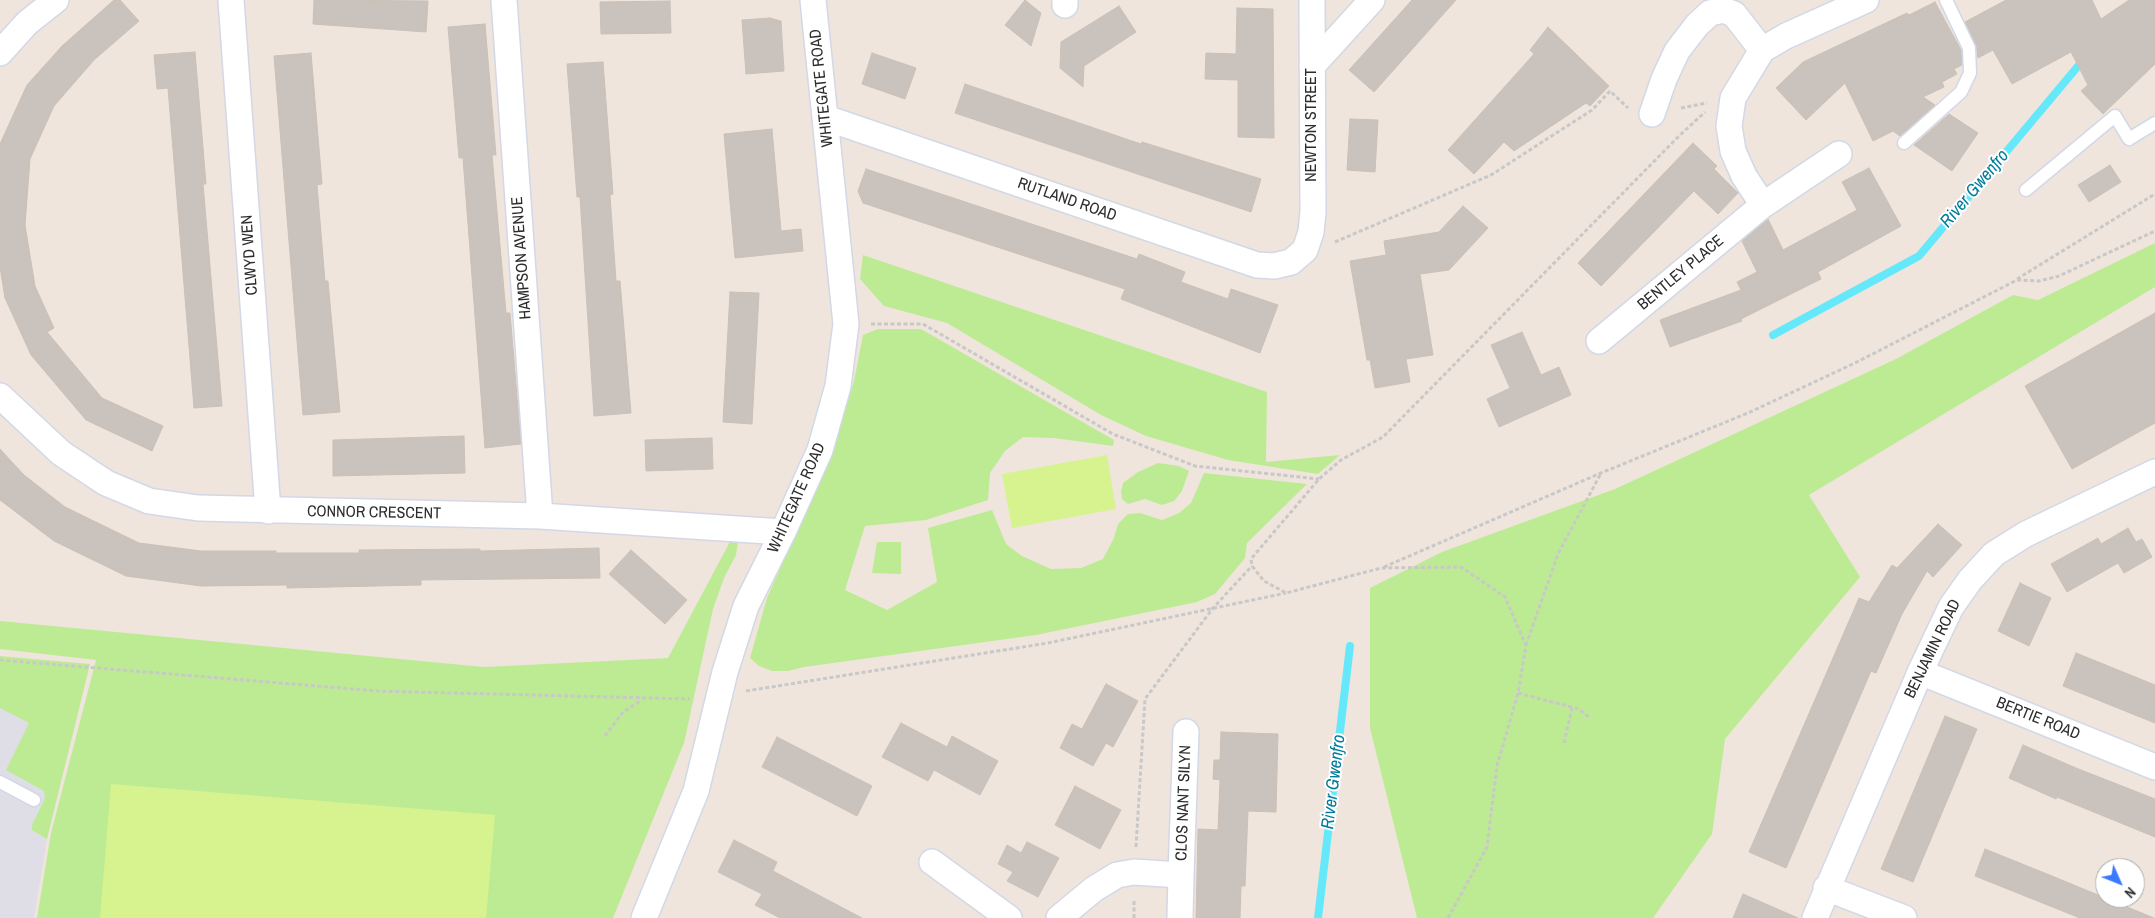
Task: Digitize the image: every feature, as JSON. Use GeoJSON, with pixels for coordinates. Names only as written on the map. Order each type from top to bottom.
{"type":"FeatureCollection","features":[{"type":"Feature","properties":{"kind":"street"},"geometry":{"type":"LineString","coordinates":[[0,53],[27,23],[56,0]]}},
{"type":"Feature","properties":{"kind":"street","name":"CLWYD WEN"},"geometry":{"type":"LineString","coordinates":[[232,0],[268,511]]}},
{"type":"Feature","properties":{"kind":"street","name":"HAMPSON AVENUE"},"geometry":{"type":"LineString","coordinates":[[504,0],[540,516]]}},
{"type":"Feature","properties":{"kind":"street","name":"WHITEGATE ROAD"},"geometry":{"type":"LineString","coordinates":[[644,918],[696,791],[725,672],[746,606],[783,532],[820,450],[838,386],[846,324],[826,118],[812,0]]}},
{"type":"Feature","properties":{"kind":"street","name":"NEWTON STREET"},"geometry":{"type":"LineString","coordinates":[[1305,250],[1311,232],[1313,212],[1312,0]]}},
{"type":"Feature","properties":{"kind":"street"},"geometry":{"type":"LineString","coordinates":[[1312,66],[1372,0]]}},
{"type":"Feature","properties":{"kind":"street"},"geometry":{"type":"LineString","coordinates":[[1763,205],[1744,176],[1733,151],[1725,100],[1762,50],[1786,36],[1866,0]]}},
{"type":"Feature","properties":{"kind":"street"},"geometry":{"type":"LineString","coordinates":[[1652,114],[1664,79],[1677,51],[1710,13],[1723,10],[1734,14],[1762,50]]}},
{"type":"Feature","properties":{"kind":"street","name":"RUTLAND ROAD"},"geometry":{"type":"LineString","coordinates":[[826,118],[1257,265],[1274,266],[1291,262],[1305,250]]}},
{"type":"Feature","properties":{"kind":"street","name":"BENTLEY PLACE"},"geometry":{"type":"LineString","coordinates":[[1599,341],[1763,205],[1839,154]]}},
{"type":"Feature","properties":{"kind":"street","name":"CONNOR CRESCENT"},"geometry":{"type":"LineString","coordinates":[[0,396],[61,453],[106,483],[149,501],[198,508],[540,516],[783,532]]}},
{"type":"Feature","properties":{"kind":"street","name":"BENJAMIN ROAD"},"geometry":{"type":"LineString","coordinates":[[1815,918],[1826,888],[1920,672],[1951,607],[1970,580],[1994,554],[2026,534],[2154,474]]}},
{"type":"Feature","properties":{"kind":"street","name":"BERTIE ROAD"},"geometry":{"type":"LineString","coordinates":[[1920,672],[2155,767]]}},
{"type":"Feature","properties":{"kind":"street","name":"CLOS NANT SILYN"},"geometry":{"type":"LineString","coordinates":[[1180,918],[1186,732]]}},
{"type":"Feature","properties":{"kind":"street"},"geometry":{"type":"LineString","coordinates":[[932,862],[1009,918]]}},
{"type":"Feature","properties":{"kind":"street"},"geometry":{"type":"LineString","coordinates":[[1059,918],[1094,889],[1117,876],[1134,872]]}},
{"type":"Feature","properties":{"kind":"street","name":"CLOS NANT SILYN"},"geometry":{"type":"LineString","coordinates":[[1134,872],[1181,875]]}},
{"type":"Feature","properties":{"kind":"street"},"geometry":{"type":"LineString","coordinates":[[1826,888],[1904,918]]}},
{"type":"Feature","properties":{"kind":"lane"},"geometry":{"type":"LineString","coordinates":[[1904,143],[1961,92],[1970,72],[1969,48],[1946,0]]}},
{"type":"Feature","properties":{"kind":"lane"},"geometry":{"type":"LineString","coordinates":[[2026,190],[2115,116],[2129,138],[2155,123]]}},
{"type":"Feature","properties":{"kind":"lane"},"geometry":{"type":"LineString","coordinates":[[0,782],[34,800]]}},
{"type":"Feature","properties":{"kind":"path"},"geometry":{"type":"LineString","coordinates":[[1305,250],[1333,243],[1491,175],[1592,110],[1610,91],[1634,114],[1652,114],[1725,100]]}},
{"type":"Feature","properties":{"kind":"path"},"geometry":{"type":"LineString","coordinates":[[1286,593],[1264,581],[1252,566],[1251,559],[1319,480],[1341,460],[1383,437],[1679,136],[1725,100]]}},
{"type":"Feature","properties":{"kind":"path"},"geometry":{"type":"LineString","coordinates":[[745,691],[1048,643],[1286,593],[1381,568],[1601,473],[1748,413],[1856,363],[2017,280],[2155,194]]}},
{"type":"Feature","properties":{"kind":"path"},"geometry":{"type":"LineString","coordinates":[[2017,280],[2039,281],[2060,276],[2155,231]]}},
{"type":"Feature","properties":{"kind":"path"},"geometry":{"type":"LineString","coordinates":[[846,324],[924,324],[1114,434],[1195,466],[1319,480]]}},
{"type":"Feature","properties":{"kind":"path"},"geometry":{"type":"LineString","coordinates":[[1448,918],[1487,847],[1498,766],[1518,693],[1526,646],[1558,554],[1601,473]]}},
{"type":"Feature","properties":{"kind":"path"},"geometry":{"type":"LineString","coordinates":[[1134,872],[1145,699],[1213,608],[1252,566]]}},
{"type":"Feature","properties":{"kind":"path"},"geometry":{"type":"LineString","coordinates":[[1381,568],[1461,567],[1505,597],[1526,646]]}},
{"type":"Feature","properties":{"kind":"path"},"geometry":{"type":"LineString","coordinates":[[0,660],[377,691],[690,699]]}},
{"type":"Feature","properties":{"kind":"path"},"geometry":{"type":"LineString","coordinates":[[1518,693],[1584,712],[1590,718]]}},
{"type":"Feature","properties":{"kind":"path"},"geometry":{"type":"LineString","coordinates":[[605,736],[623,712],[642,699]]}},
{"type":"Feature","properties":{"kind":"path"},"geometry":{"type":"LineString","coordinates":[[1564,743],[1572,708]]}},
{"type":"Feature","properties":{"kind":"shaded area"},"geometry":{"type":"Polygon","coordinates":[[[0,660],[75,671],[34,918],[0,918],[0,660]]]}},
{"type":"Feature","properties":{"kind":"green space"},"geometry":{"type":"Polygon","coordinates":[[[2155,243],[2155,287],[1809,495],[1860,577],[1725,739],[1712,834],[1653,918],[1417,918],[1370,728],[1370,588],[1442,552],[1615,489],[1896,359],[2013,295],[2038,300],[2155,243]]]}},
{"type":"Feature","properties":{"kind":"green space"},"geometry":{"type":"Polygon","coordinates":[[[863,255],[1267,392],[1266,462],[1340,455],[1318,474],[1228,460],[1146,436],[1101,415],[947,323],[884,306],[860,279],[863,255]]]}},
{"type":"Feature","properties":{"kind":"green space"},"geometry":{"type":"Polygon","coordinates":[[[878,329],[921,329],[1114,440],[1113,446],[1054,438],[1023,437],[1005,451],[990,473],[988,500],[926,520],[865,526],[845,590],[887,610],[937,582],[928,528],[992,510],[1006,544],[1022,556],[1051,569],[1081,568],[1103,559],[1114,538],[1118,524],[1128,514],[1140,513],[1162,520],[1179,513],[1191,503],[1204,473],[1307,484],[1247,543],[1245,558],[1215,594],[1197,602],[1036,635],[804,667],[788,671],[772,671],[759,666],[750,658],[767,598],[834,448],[854,381],[863,335],[878,329]]]}},
{"type":"Feature","properties":{"kind":"green space"},"geometry":{"type":"Polygon","coordinates":[[[1107,455],[1116,509],[1012,528],[1002,474],[1107,455]]]}},
{"type":"Feature","properties":{"kind":"green space"},"geometry":{"type":"Polygon","coordinates":[[[1158,463],[1179,466],[1189,471],[1182,491],[1174,501],[1162,505],[1145,499],[1128,504],[1122,499],[1123,483],[1138,472],[1158,463]]]}},
{"type":"Feature","properties":{"kind":"green space"},"geometry":{"type":"Polygon","coordinates":[[[733,536],[738,542],[736,555],[724,578],[713,609],[684,743],[613,918],[37,918],[51,833],[96,660],[0,649],[0,621],[484,667],[668,658],[733,536]]]}},
{"type":"Feature","properties":{"kind":"green space"},"geometry":{"type":"Polygon","coordinates":[[[877,542],[901,542],[901,574],[872,573],[877,542]]]}},
{"type":"Feature","properties":{"kind":"green space"},"geometry":{"type":"Polygon","coordinates":[[[0,656],[90,664],[47,839],[32,830],[32,825],[45,798],[44,791],[6,770],[29,723],[0,708],[0,656]]]}},
{"type":"Feature","properties":{"kind":"green space"},"geometry":{"type":"Polygon","coordinates":[[[111,784],[495,815],[486,918],[100,918],[111,784]]]}},
{"type":"Feature","properties":{"kind":"building"},"geometry":{"type":"Polygon","coordinates":[[[114,0],[120,0],[139,21],[94,60],[54,106],[30,159],[25,225],[35,286],[54,328],[47,332],[102,398],[163,426],[152,451],[86,420],[31,355],[5,298],[0,267],[0,144],[27,85],[62,46],[114,0]]]}},
{"type":"Feature","properties":{"kind":"building"},"geometry":{"type":"Polygon","coordinates":[[[314,0],[428,1],[426,32],[313,24],[314,0]]]}},
{"type":"Feature","properties":{"kind":"building"},"geometry":{"type":"Polygon","coordinates":[[[1025,0],[1041,13],[1031,46],[1005,25],[1025,0]]]}},
{"type":"Feature","properties":{"kind":"building"},"geometry":{"type":"Polygon","coordinates":[[[1412,0],[1456,0],[1374,92],[1349,70],[1412,0]]]}},
{"type":"Feature","properties":{"kind":"building"},"geometry":{"type":"Polygon","coordinates":[[[2006,0],[2092,0],[2101,19],[2129,0],[2155,0],[2155,64],[2103,114],[2081,91],[2088,85],[2071,52],[2012,84],[1993,50],[1978,58],[1976,45],[1965,22],[2006,0]]]}},
{"type":"Feature","properties":{"kind":"building"},"geometry":{"type":"Polygon","coordinates":[[[670,1],[671,33],[601,34],[600,2],[670,1]]]}},
{"type":"Feature","properties":{"kind":"building"},"geometry":{"type":"Polygon","coordinates":[[[1935,2],[1961,50],[1962,65],[1954,69],[1957,74],[1942,82],[1944,87],[1923,97],[1935,105],[1900,136],[1893,131],[1873,141],[1845,83],[1806,120],[1776,88],[1803,62],[1907,13],[1909,15],[1935,2]]]}},
{"type":"Feature","properties":{"kind":"building"},"geometry":{"type":"Polygon","coordinates":[[[1119,6],[1136,32],[1084,66],[1083,87],[1060,68],[1061,42],[1119,6]]]}},
{"type":"Feature","properties":{"kind":"building"},"geometry":{"type":"Polygon","coordinates":[[[1237,8],[1273,9],[1274,138],[1238,137],[1238,80],[1205,79],[1206,53],[1236,54],[1237,8]]]}},
{"type":"Feature","properties":{"kind":"building"},"geometry":{"type":"Polygon","coordinates":[[[770,18],[781,21],[784,71],[746,74],[742,20],[770,18]]]}},
{"type":"Feature","properties":{"kind":"building"},"geometry":{"type":"Polygon","coordinates":[[[485,24],[496,155],[492,155],[506,313],[510,313],[521,444],[485,448],[463,158],[459,158],[448,27],[485,24]]]}},
{"type":"Feature","properties":{"kind":"building"},"geometry":{"type":"Polygon","coordinates":[[[1548,27],[1609,86],[1590,106],[1586,103],[1514,151],[1504,142],[1474,174],[1448,150],[1534,54],[1530,50],[1548,27]]]}},
{"type":"Feature","properties":{"kind":"building"},"geometry":{"type":"Polygon","coordinates":[[[195,52],[206,184],[203,184],[222,406],[194,408],[168,88],[157,89],[154,55],[195,52]]]}},
{"type":"Feature","properties":{"kind":"building"},"geometry":{"type":"Polygon","coordinates":[[[311,53],[322,184],[317,185],[325,281],[328,281],[340,412],[303,415],[274,56],[311,53]]]}},
{"type":"Feature","properties":{"kind":"building"},"geometry":{"type":"Polygon","coordinates":[[[872,53],[916,68],[905,99],[862,84],[872,53]]]}},
{"type":"Feature","properties":{"kind":"building"},"geometry":{"type":"Polygon","coordinates":[[[603,62],[613,194],[610,195],[616,281],[620,281],[631,413],[594,416],[580,197],[577,197],[567,64],[603,62]]]}},
{"type":"Feature","properties":{"kind":"building"},"geometry":{"type":"Polygon","coordinates":[[[965,84],[1141,144],[1142,142],[1261,179],[1251,212],[955,113],[965,84]]]}},
{"type":"Feature","properties":{"kind":"building"},"geometry":{"type":"Polygon","coordinates":[[[1949,114],[1978,133],[1952,171],[1914,145],[1949,114]]]}},
{"type":"Feature","properties":{"kind":"building"},"geometry":{"type":"Polygon","coordinates":[[[1350,119],[1378,120],[1375,172],[1347,170],[1350,119]]]}},
{"type":"Feature","properties":{"kind":"building"},"geometry":{"type":"Polygon","coordinates":[[[772,129],[781,231],[801,229],[803,251],[735,258],[724,134],[772,129]]]}},
{"type":"Feature","properties":{"kind":"building"},"geometry":{"type":"Polygon","coordinates":[[[1693,143],[1717,166],[1714,169],[1738,193],[1718,214],[1694,191],[1601,286],[1578,263],[1693,143]]]}},
{"type":"Feature","properties":{"kind":"building"},"geometry":{"type":"Polygon","coordinates":[[[2110,165],[2121,182],[2089,202],[2078,185],[2110,165]]]}},
{"type":"Feature","properties":{"kind":"building"},"geometry":{"type":"Polygon","coordinates":[[[1869,168],[1901,226],[1818,272],[1821,279],[1741,319],[1742,321],[1670,347],[1660,320],[1741,290],[1737,282],[1757,272],[1742,241],[1768,219],[1783,250],[1857,210],[1842,182],[1869,168]]]}},
{"type":"Feature","properties":{"kind":"building"},"geometry":{"type":"Polygon","coordinates":[[[866,169],[1137,259],[1139,254],[1185,272],[1181,282],[1228,299],[1231,289],[1278,305],[1260,353],[1121,299],[1125,289],[863,203],[858,191],[866,169]]]}},
{"type":"Feature","properties":{"kind":"building"},"geometry":{"type":"Polygon","coordinates":[[[1463,206],[1488,228],[1449,270],[1420,274],[1433,355],[1406,359],[1410,382],[1375,388],[1370,360],[1367,360],[1350,261],[1386,255],[1384,241],[1439,232],[1463,206]]]}},
{"type":"Feature","properties":{"kind":"building"},"geometry":{"type":"Polygon","coordinates":[[[730,292],[759,293],[752,424],[723,422],[730,292]]]}},
{"type":"Feature","properties":{"kind":"building"},"geometry":{"type":"Polygon","coordinates":[[[2155,313],[2155,423],[2072,469],[2025,386],[2155,313]]]}},
{"type":"Feature","properties":{"kind":"building"},"geometry":{"type":"Polygon","coordinates":[[[1522,332],[1541,375],[1559,367],[1571,395],[1499,427],[1487,399],[1510,388],[1491,345],[1522,332]]]}},
{"type":"Feature","properties":{"kind":"building"},"geometry":{"type":"Polygon","coordinates":[[[464,436],[465,473],[333,476],[333,440],[464,436]]]}},
{"type":"Feature","properties":{"kind":"building"},"geometry":{"type":"Polygon","coordinates":[[[712,438],[713,469],[646,471],[645,440],[712,438]]]}},
{"type":"Feature","properties":{"kind":"building"},"geometry":{"type":"Polygon","coordinates":[[[0,449],[24,475],[65,507],[139,543],[201,551],[276,551],[276,553],[359,553],[359,550],[480,549],[480,551],[599,548],[600,578],[421,580],[421,585],[287,588],[287,585],[201,586],[126,576],[54,541],[0,500],[0,449]]]}},
{"type":"Feature","properties":{"kind":"building"},"geometry":{"type":"Polygon","coordinates":[[[1938,524],[1962,545],[1933,577],[1927,571],[1902,614],[1876,673],[1871,671],[1786,868],[1749,852],[1859,598],[1869,602],[1892,565],[1897,568],[1938,524]]]}},
{"type":"Feature","properties":{"kind":"building"},"geometry":{"type":"Polygon","coordinates":[[[2128,528],[2136,542],[2142,539],[2152,557],[2124,573],[2118,563],[2067,592],[2051,564],[2098,538],[2101,544],[2128,528]]]}},
{"type":"Feature","properties":{"kind":"building"},"geometry":{"type":"Polygon","coordinates":[[[631,550],[687,600],[665,624],[609,574],[631,550]]]}},
{"type":"Feature","properties":{"kind":"building"},"geometry":{"type":"Polygon","coordinates":[[[2020,583],[2051,598],[2029,646],[1998,631],[2020,583]]]}},
{"type":"Feature","properties":{"kind":"building"},"geometry":{"type":"Polygon","coordinates":[[[2076,653],[2155,685],[2155,723],[2063,686],[2076,653]]]}},
{"type":"Feature","properties":{"kind":"building"},"geometry":{"type":"Polygon","coordinates":[[[1106,684],[1138,701],[1113,747],[1106,743],[1093,766],[1060,748],[1072,724],[1082,729],[1106,684]]]}},
{"type":"Feature","properties":{"kind":"building"},"geometry":{"type":"Polygon","coordinates":[[[1945,716],[1977,729],[1913,882],[1881,869],[1945,716]]]}},
{"type":"Feature","properties":{"kind":"building"},"geometry":{"type":"Polygon","coordinates":[[[901,723],[947,747],[952,736],[998,761],[980,795],[934,770],[928,781],[882,757],[901,723]]]}},
{"type":"Feature","properties":{"kind":"building"},"geometry":{"type":"Polygon","coordinates":[[[1221,732],[1278,734],[1276,812],[1248,811],[1245,886],[1241,886],[1240,918],[1196,918],[1198,829],[1218,830],[1220,780],[1213,779],[1214,760],[1220,760],[1221,732]]]}},
{"type":"Feature","properties":{"kind":"building"},"geometry":{"type":"Polygon","coordinates":[[[777,737],[872,786],[857,816],[762,767],[777,737]]]}},
{"type":"Feature","properties":{"kind":"building"},"geometry":{"type":"Polygon","coordinates":[[[2023,745],[2155,799],[2155,837],[2057,797],[2056,799],[2009,778],[2023,745]]]}},
{"type":"Feature","properties":{"kind":"building"},"geometry":{"type":"Polygon","coordinates":[[[1075,786],[1121,810],[1100,849],[1055,825],[1075,786]]]}},
{"type":"Feature","properties":{"kind":"building"},"geometry":{"type":"Polygon","coordinates":[[[734,840],[777,862],[773,871],[862,918],[780,918],[755,905],[762,894],[718,872],[734,840]]]}},
{"type":"Feature","properties":{"kind":"building"},"geometry":{"type":"Polygon","coordinates":[[[1027,842],[1059,858],[1038,897],[1007,881],[1013,872],[998,864],[1007,845],[1021,853],[1027,842]]]}},
{"type":"Feature","properties":{"kind":"building"},"geometry":{"type":"Polygon","coordinates":[[[1985,849],[2095,894],[2095,908],[2130,908],[2154,918],[2080,918],[1975,876],[1985,849]]]}},
{"type":"Feature","properties":{"kind":"building"},"geometry":{"type":"Polygon","coordinates":[[[1743,894],[1798,918],[1733,918],[1743,894]]]}},
{"type":"Feature","properties":{"kind":"waterway","name":"River Gwenfro"},"geometry":{"type":"LineString","coordinates":[[1773,335],[1919,256],[2084,59]]}},
{"type":"Feature","properties":{"kind":"waterway","name":"River Gwenfro"},"geometry":{"type":"LineString","coordinates":[[1318,918],[1350,646]]}}]}
